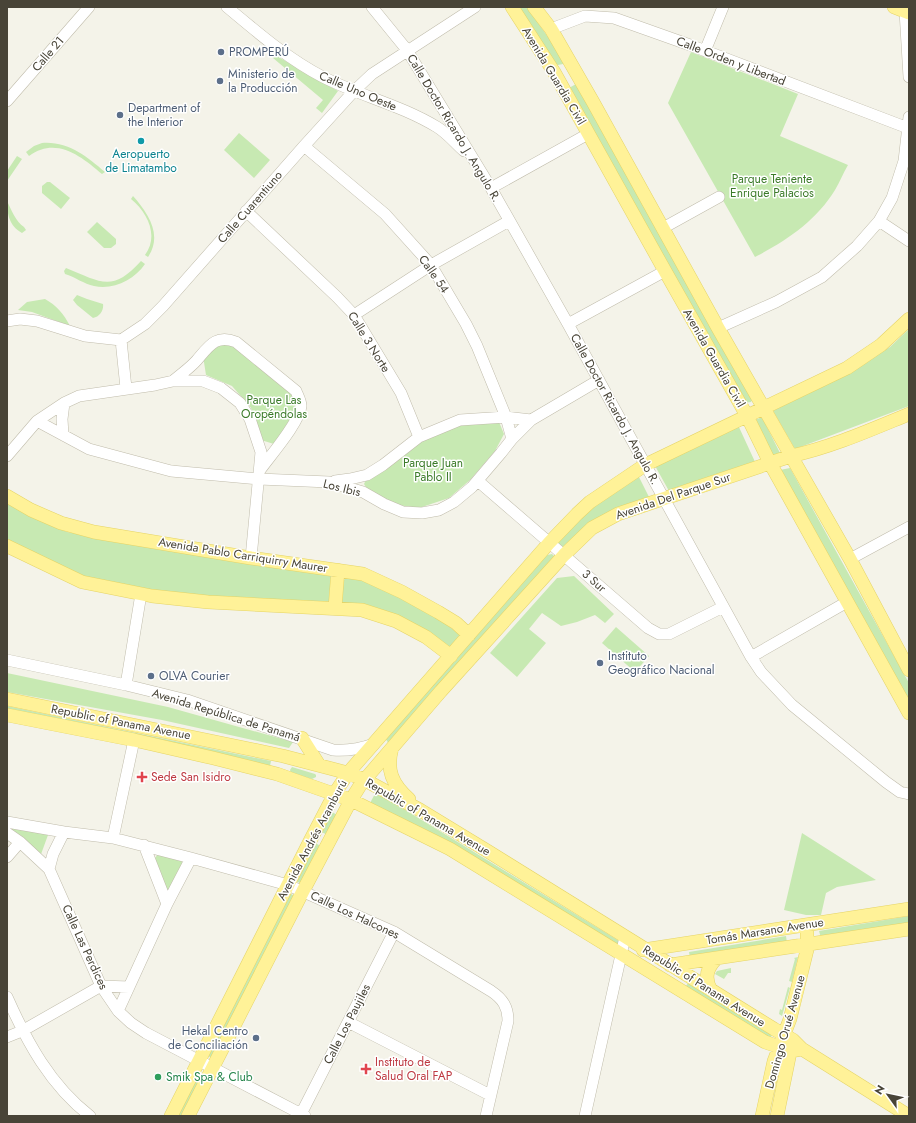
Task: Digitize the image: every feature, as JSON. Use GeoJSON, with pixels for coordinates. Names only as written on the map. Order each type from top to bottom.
{"type":"FeatureCollection","features":[{"type":"Feature","properties":{"kind":"main road","name":"Avenida Guardia Civil"},"geometry":{"type":"LineString","coordinates":[[512,7],[554,72],[747,416],[770,464],[909,713]]}},
{"type":"Feature","properties":{"kind":"main road","name":"Avenida Guardia Civil"},"geometry":{"type":"LineString","coordinates":[[534,7],[551,29],[581,81],[718,328],[850,560],[909,670]]}},
{"type":"Feature","properties":{"kind":"main road"},"geometry":{"type":"LineString","coordinates":[[539,7],[551,29]]}},
{"type":"Feature","properties":{"kind":"main road"},"geometry":{"type":"LineString","coordinates":[[554,72],[566,71],[571,65],[569,61]]}},
{"type":"Feature","properties":{"kind":"main road"},"geometry":{"type":"LineString","coordinates":[[564,91],[571,80],[574,79],[581,81]]}},
{"type":"Feature","properties":{"kind":"main road"},"geometry":{"type":"LineString","coordinates":[[549,543],[590,502],[645,465],[847,368],[881,345],[909,319]]}},
{"type":"Feature","properties":{"kind":"main road"},"geometry":{"type":"LineString","coordinates":[[770,464],[791,456],[840,442],[909,414]]}},
{"type":"Feature","properties":{"kind":"main road","name":"Avenida Del Parque Sur"},"geometry":{"type":"LineString","coordinates":[[564,555],[592,528],[618,514],[770,464]]}},
{"type":"Feature","properties":{"kind":"main road","name":"Avenida Pablo Carriquirry Maurer"},"geometry":{"type":"LineString","coordinates":[[7,496],[31,510],[61,523],[94,532],[252,558],[363,574],[402,592],[438,612],[456,623],[469,635]]}},
{"type":"Feature","properties":{"kind":"main road","name":"Avenida Andrés Aramburú"},"geometry":{"type":"LineString","coordinates":[[171,1116],[313,835],[348,773],[452,656],[549,543]]}},
{"type":"Feature","properties":{"kind":"main road"},"geometry":{"type":"LineString","coordinates":[[7,546],[82,582],[142,594],[172,599],[208,602],[362,610],[396,621],[426,637],[452,656]]}},
{"type":"Feature","properties":{"kind":"main road","name":"Avenida Andrés Aramburú"},"geometry":{"type":"LineString","coordinates":[[188,1116],[351,800],[365,780],[441,690],[564,555]]}},
{"type":"Feature","properties":{"kind":"main road"},"geometry":{"type":"LineString","coordinates":[[335,608],[338,570]]}},
{"type":"Feature","properties":{"kind":"main road","name":"Republic of Panama Avenue"},"geometry":{"type":"LineString","coordinates":[[7,700],[283,756],[348,773],[365,780],[420,810],[489,852],[711,990],[790,1044],[909,1116]]}},
{"type":"Feature","properties":{"kind":"main road","name":"Republic of Panama Avenue"},"geometry":{"type":"LineString","coordinates":[[7,715],[134,740],[213,758],[277,774],[351,800],[450,848],[765,1042],[790,1044]]}},
{"type":"Feature","properties":{"kind":"main road"},"geometry":{"type":"LineString","coordinates":[[302,738],[319,765]]}},
{"type":"Feature","properties":{"kind":"main road"},"geometry":{"type":"LineString","coordinates":[[375,742],[378,752],[384,754],[390,750]]}},
{"type":"Feature","properties":{"kind":"main road"},"geometry":{"type":"LineString","coordinates":[[390,750],[389,766],[393,780],[403,794],[420,810]]}},
{"type":"Feature","properties":{"kind":"main road"},"geometry":{"type":"LineString","coordinates":[[277,774],[283,756]]}},
{"type":"Feature","properties":{"kind":"main road"},"geometry":{"type":"LineString","coordinates":[[313,835],[329,842]]}},
{"type":"Feature","properties":{"kind":"main road","name":"Tomás Marsano Avenue"},"geometry":{"type":"LineString","coordinates":[[621,954],[909,909]]}},
{"type":"Feature","properties":{"kind":"main road","name":"Domingo Orué Avenue"},"geometry":{"type":"LineString","coordinates":[[762,1116],[774,1061],[790,1044],[790,1019],[807,945],[806,925]]}},
{"type":"Feature","properties":{"kind":"main road","name":"Tomás Marsano Avenue"},"geometry":{"type":"LineString","coordinates":[[645,969],[909,929]]}},
{"type":"Feature","properties":{"kind":"main road"},"geometry":{"type":"LineString","coordinates":[[711,990],[707,980],[707,974],[709,968],[716,959]]}},
{"type":"Feature","properties":{"kind":"main road"},"geometry":{"type":"LineString","coordinates":[[777,1116],[790,1044]]}},
{"type":"Feature","properties":{"kind":"street","name":"Calle 21"},"geometry":{"type":"LineString","coordinates":[[7,101],[89,7]]}},
{"type":"Feature","properties":{"kind":"street","name":"Calle Uno Oeste"},"geometry":{"type":"LineString","coordinates":[[228,7],[251,28],[322,77],[404,110],[438,127],[472,157]]}},
{"type":"Feature","properties":{"kind":"street","name":"Calle Doctor Ricardo J. Angulo R."},"geometry":{"type":"LineString","coordinates":[[372,7],[407,50],[491,188],[568,324],[723,607],[761,672],[792,704],[886,782],[900,792],[909,794]]}},
{"type":"Feature","properties":{"kind":"street","name":"Calle Cuarentiuno"},"geometry":{"type":"LineString","coordinates":[[121,340],[145,324],[163,306],[246,210],[354,91],[372,74],[474,7]]}},
{"type":"Feature","properties":{"kind":"street"},"geometry":{"type":"LineString","coordinates":[[705,51],[723,7]]}},
{"type":"Feature","properties":{"kind":"street"},"geometry":{"type":"LineString","coordinates":[[903,11],[909,77]]}},
{"type":"Feature","properties":{"kind":"street","name":"Calle Orden y Libertad"},"geometry":{"type":"LineString","coordinates":[[551,29],[585,16],[614,18],[909,122]]}},
{"type":"Feature","properties":{"kind":"street"},"geometry":{"type":"LineString","coordinates":[[718,328],[776,302],[822,277],[857,246],[879,221],[892,198],[904,161],[909,122]]}},
{"type":"Feature","properties":{"kind":"street"},"geometry":{"type":"LineString","coordinates":[[491,188],[588,134]]}},
{"type":"Feature","properties":{"kind":"street","name":"Calle 54"},"geometry":{"type":"LineString","coordinates":[[304,146],[384,214],[431,265],[466,324],[477,346],[506,416],[512,439]]}},
{"type":"Feature","properties":{"kind":"street"},"geometry":{"type":"LineString","coordinates":[[663,228],[719,197]]}},
{"type":"Feature","properties":{"kind":"street","name":"Calle 3 Norte"},"geometry":{"type":"LineString","coordinates":[[246,210],[354,315],[401,393],[419,437]]}},
{"type":"Feature","properties":{"kind":"street"},"geometry":{"type":"LineString","coordinates":[[354,315],[431,265],[509,220]]}},
{"type":"Feature","properties":{"kind":"street"},"geometry":{"type":"LineString","coordinates":[[879,221],[909,241]]}},
{"type":"Feature","properties":{"kind":"street"},"geometry":{"type":"LineString","coordinates":[[568,324],[665,272]]}},
{"type":"Feature","properties":{"kind":"street"},"geometry":{"type":"LineString","coordinates":[[7,321],[20,319],[37,321],[85,336],[121,340],[126,388]]}},
{"type":"Feature","properties":{"kind":"street"},"geometry":{"type":"LineString","coordinates":[[173,381],[196,361],[213,343],[218,340],[229,339],[236,342],[296,392],[300,398],[300,411],[259,475]]}},
{"type":"Feature","properties":{"kind":"street"},"geometry":{"type":"LineString","coordinates":[[196,361],[203,381]]}},
{"type":"Feature","properties":{"kind":"street","name":"Los Ibis"},"geometry":{"type":"LineString","coordinates":[[37,421],[89,449],[171,471],[259,475],[329,482],[363,492],[384,504],[404,512],[422,513],[440,510],[454,502],[478,481],[512,439],[531,420],[599,380]]}},
{"type":"Feature","properties":{"kind":"street"},"geometry":{"type":"LineString","coordinates":[[7,456],[37,421],[64,403],[78,396],[173,381],[203,381],[221,388],[240,403],[250,418],[261,452],[252,558]]}},
{"type":"Feature","properties":{"kind":"street"},"geometry":{"type":"LineString","coordinates":[[63,435],[62,419],[64,403]]}},
{"type":"Feature","properties":{"kind":"street"},"geometry":{"type":"LineString","coordinates":[[329,482],[350,480],[367,474],[383,465],[419,437],[460,420],[506,416],[531,420]]}},
{"type":"Feature","properties":{"kind":"street"},"geometry":{"type":"LineString","coordinates":[[363,492],[361,487],[367,474]]}},
{"type":"Feature","properties":{"kind":"street","name":"3 Sur"},"geometry":{"type":"LineString","coordinates":[[478,481],[648,628],[659,634],[669,634],[723,607]]}},
{"type":"Feature","properties":{"kind":"street"},"geometry":{"type":"LineString","coordinates":[[850,560],[909,527]]}},
{"type":"Feature","properties":{"kind":"street"},"geometry":{"type":"LineString","coordinates":[[126,685],[142,594]]}},
{"type":"Feature","properties":{"kind":"street"},"geometry":{"type":"LineString","coordinates":[[751,657],[847,602]]}},
{"type":"Feature","properties":{"kind":"street","name":"Avenida República de Panamá"},"geometry":{"type":"LineString","coordinates":[[7,660],[126,685],[187,700],[322,746],[343,751],[362,748],[375,742]]}},
{"type":"Feature","properties":{"kind":"street"},"geometry":{"type":"LineString","coordinates":[[113,838],[134,740]]}},
{"type":"Feature","properties":{"kind":"street","name":"Calle Los Halcones"},"geometry":{"type":"LineString","coordinates":[[7,822],[64,832],[113,838],[144,845],[288,885],[394,932],[492,991],[499,996],[504,1003],[508,1012],[508,1021],[486,1116]]}},
{"type":"Feature","properties":{"kind":"street"},"geometry":{"type":"LineString","coordinates":[[49,869],[53,854],[64,832]]}},
{"type":"Feature","properties":{"kind":"street","name":"Calle Las Perdices"},"geometry":{"type":"LineString","coordinates":[[7,833],[20,842],[49,869],[101,986],[118,1011],[138,1028],[302,1115]]}},
{"type":"Feature","properties":{"kind":"street"},"geometry":{"type":"LineString","coordinates":[[7,857],[20,842]]}},
{"type":"Feature","properties":{"kind":"street"},"geometry":{"type":"LineString","coordinates":[[144,845],[167,904]]}},
{"type":"Feature","properties":{"kind":"street"},"geometry":{"type":"LineString","coordinates":[[118,1011],[167,904],[191,858]]}},
{"type":"Feature","properties":{"kind":"street","name":"Calle Los Paujiles"},"geometry":{"type":"LineString","coordinates":[[302,1115],[394,932]]}},
{"type":"Feature","properties":{"kind":"street"},"geometry":{"type":"LineString","coordinates":[[585,1116],[625,937]]}},
{"type":"Feature","properties":{"kind":"street"},"geometry":{"type":"LineString","coordinates":[[7,1038],[101,986],[129,987]]}},
{"type":"Feature","properties":{"kind":"street"},"geometry":{"type":"LineString","coordinates":[[7,997],[22,1031],[34,1053],[71,1100],[90,1116]]}},
{"type":"Feature","properties":{"kind":"street"},"geometry":{"type":"LineString","coordinates":[[348,1022],[490,1095]]}},
{"type":"Feature","properties":{"kind":"green space"},"geometry":{"type":"Polygon","coordinates":[[[516,7],[527,7],[564,60],[563,64],[558,65],[553,63],[516,7]]]}},
{"type":"Feature","properties":{"kind":"green space","name":"Parque Teniente Enrique Palacios"},"geometry":{"type":"Polygon","coordinates":[[[691,52],[798,94],[780,136],[848,165],[837,187],[810,221],[789,237],[755,257],[668,103],[691,52]]]}},
{"type":"Feature","properties":{"kind":"green space"},"geometry":{"type":"Polygon","coordinates":[[[275,55],[338,91],[322,113],[316,108],[323,100],[273,58],[275,55]]]}},
{"type":"Feature","properties":{"kind":"green space"},"geometry":{"type":"Polygon","coordinates":[[[576,84],[752,400],[751,402],[744,403],[569,88],[576,84]]]}},
{"type":"Feature","properties":{"kind":"green space"},"geometry":{"type":"Polygon","coordinates":[[[239,133],[270,160],[254,178],[224,150],[239,133]]]}},
{"type":"Feature","properties":{"kind":"green space"},"geometry":{"type":"Polygon","coordinates":[[[42,143],[60,144],[68,147],[84,155],[105,172],[102,174],[77,155],[58,148],[39,150],[29,156],[26,152],[34,146],[42,143]]]}},
{"type":"Feature","properties":{"kind":"green space"},"geometry":{"type":"Polygon","coordinates":[[[17,156],[22,159],[7,181],[7,171],[17,156]]]}},
{"type":"Feature","properties":{"kind":"green space"},"geometry":{"type":"Polygon","coordinates":[[[47,182],[50,182],[70,198],[61,209],[42,193],[42,186],[47,182]]]}},
{"type":"Feature","properties":{"kind":"green space"},"geometry":{"type":"Polygon","coordinates":[[[133,196],[148,217],[154,233],[152,249],[148,257],[145,255],[151,240],[150,225],[142,211],[131,199],[133,196]]]}},
{"type":"Feature","properties":{"kind":"green space"},"geometry":{"type":"Polygon","coordinates":[[[7,201],[16,219],[26,230],[22,233],[14,227],[8,215],[7,201]]]}},
{"type":"Feature","properties":{"kind":"green space"},"geometry":{"type":"Polygon","coordinates":[[[97,222],[116,239],[116,244],[111,248],[104,248],[87,232],[97,222]]]}},
{"type":"Feature","properties":{"kind":"green space"},"geometry":{"type":"Polygon","coordinates":[[[141,261],[145,264],[135,275],[116,285],[109,286],[101,287],[90,285],[65,274],[64,271],[66,268],[97,280],[106,282],[114,281],[122,278],[141,261]]]}},
{"type":"Feature","properties":{"kind":"green space"},"geometry":{"type":"Polygon","coordinates":[[[77,295],[103,304],[101,313],[93,318],[73,300],[77,295]]]}},
{"type":"Feature","properties":{"kind":"green space"},"geometry":{"type":"Polygon","coordinates":[[[45,299],[59,310],[70,326],[32,312],[18,310],[27,302],[45,299]]]}},
{"type":"Feature","properties":{"kind":"green space"},"geometry":{"type":"Polygon","coordinates":[[[909,329],[909,406],[795,449],[772,409],[855,368],[890,347],[909,329]]]}},
{"type":"Feature","properties":{"kind":"green space","name":"Parque Las Oropéndolas"},"geometry":{"type":"Polygon","coordinates":[[[221,343],[236,347],[289,390],[297,401],[297,413],[274,444],[261,440],[251,408],[232,386],[206,375],[203,356],[221,343]]]}},
{"type":"Feature","properties":{"kind":"green space"},"geometry":{"type":"Polygon","coordinates":[[[762,417],[780,453],[773,457],[755,420],[762,417]]]}},
{"type":"Feature","properties":{"kind":"green space","name":"Parque Juan Pablo II"},"geometry":{"type":"Polygon","coordinates":[[[499,422],[504,434],[495,451],[470,480],[449,498],[419,508],[398,505],[369,492],[364,484],[368,476],[424,437],[463,423],[499,422]]]}},
{"type":"Feature","properties":{"kind":"green space"},"geometry":{"type":"Polygon","coordinates":[[[738,425],[756,464],[669,491],[654,464],[738,425]]]}},
{"type":"Feature","properties":{"kind":"green space"},"geometry":{"type":"Polygon","coordinates":[[[790,468],[909,683],[909,706],[780,470],[790,468]]]}},
{"type":"Feature","properties":{"kind":"green space"},"geometry":{"type":"Polygon","coordinates":[[[638,475],[650,499],[564,550],[556,544],[580,515],[638,475]]]}},
{"type":"Feature","properties":{"kind":"green space"},"geometry":{"type":"Polygon","coordinates":[[[7,502],[67,532],[331,575],[329,603],[215,598],[152,591],[86,578],[53,564],[7,539],[7,502]]]}},
{"type":"Feature","properties":{"kind":"green space"},"geometry":{"type":"Polygon","coordinates":[[[552,554],[554,556],[389,744],[385,738],[386,735],[547,555],[552,554]]]}},
{"type":"Feature","properties":{"kind":"green space"},"geometry":{"type":"Polygon","coordinates":[[[347,576],[383,586],[436,617],[461,635],[451,648],[340,604],[344,580],[347,576]]]}},
{"type":"Feature","properties":{"kind":"green space"},"geometry":{"type":"Polygon","coordinates":[[[574,576],[614,614],[605,623],[595,615],[561,626],[542,613],[529,629],[546,643],[517,677],[490,653],[557,578],[574,576]]]}},
{"type":"Feature","properties":{"kind":"green space"},"geometry":{"type":"Polygon","coordinates":[[[616,627],[649,656],[635,672],[602,643],[616,627]]]}},
{"type":"Feature","properties":{"kind":"green space"},"geometry":{"type":"Polygon","coordinates":[[[7,673],[168,707],[293,742],[289,748],[162,720],[7,692],[7,673]]]}},
{"type":"Feature","properties":{"kind":"green space"},"geometry":{"type":"Polygon","coordinates":[[[7,706],[271,761],[270,766],[7,711],[7,706]]]}},
{"type":"Feature","properties":{"kind":"green space"},"geometry":{"type":"Polygon","coordinates":[[[292,767],[315,774],[316,777],[312,779],[291,773],[290,770],[292,767]]]}},
{"type":"Feature","properties":{"kind":"green space"},"geometry":{"type":"Polygon","coordinates":[[[376,792],[621,942],[618,947],[370,803],[376,792]]]}},
{"type":"Feature","properties":{"kind":"green space"},"geometry":{"type":"Polygon","coordinates":[[[332,812],[339,816],[328,835],[321,832],[332,812]]]}},
{"type":"Feature","properties":{"kind":"green space"},"geometry":{"type":"Polygon","coordinates":[[[7,824],[48,835],[40,857],[29,844],[7,828],[7,824]]]}},
{"type":"Feature","properties":{"kind":"green space"},"geometry":{"type":"Polygon","coordinates":[[[802,833],[876,880],[837,887],[826,893],[821,915],[806,915],[784,910],[802,833]]]}},
{"type":"Feature","properties":{"kind":"green space"},"geometry":{"type":"Polygon","coordinates":[[[313,842],[323,847],[304,885],[294,880],[313,842]]]}},
{"type":"Feature","properties":{"kind":"green space"},"geometry":{"type":"Polygon","coordinates":[[[158,854],[184,860],[171,895],[165,892],[155,858],[158,854]]]}},
{"type":"Feature","properties":{"kind":"green space"},"geometry":{"type":"Polygon","coordinates":[[[288,892],[296,897],[214,1059],[206,1055],[288,892]]]}},
{"type":"Feature","properties":{"kind":"green space"},"geometry":{"type":"Polygon","coordinates":[[[909,916],[909,925],[821,938],[819,931],[909,916]]]}},
{"type":"Feature","properties":{"kind":"green space"},"geometry":{"type":"Polygon","coordinates":[[[786,936],[787,943],[690,959],[689,952],[786,936]]]}},
{"type":"Feature","properties":{"kind":"green space"},"geometry":{"type":"Polygon","coordinates":[[[798,957],[792,982],[789,981],[794,958],[798,957]]]}},
{"type":"Feature","properties":{"kind":"green space"},"geometry":{"type":"Polygon","coordinates":[[[731,968],[731,973],[728,973],[724,979],[715,974],[717,971],[731,968]]]}},
{"type":"Feature","properties":{"kind":"green space"},"geometry":{"type":"Polygon","coordinates":[[[688,983],[772,1035],[769,1041],[684,989],[688,983]]]}},
{"type":"Feature","properties":{"kind":"green space"},"geometry":{"type":"Polygon","coordinates":[[[788,987],[790,988],[782,1016],[779,1014],[780,1009],[782,1010],[788,987]]]}},
{"type":"Feature","properties":{"kind":"green space"},"geometry":{"type":"Polygon","coordinates":[[[195,1073],[203,1078],[184,1116],[173,1116],[195,1073]]]}},
{"type":"Feature","properties":{"kind":"place","name":"PROMPERÚ"},"geometry":{"type":"Point","coordinates":[221,52]}},
{"type":"Feature","properties":{"kind":"place","name":"Ministerio de la Producción"},"geometry":{"type":"Point","coordinates":[220,81]}},
{"type":"Feature","properties":{"kind":"place","name":"Department of the Interior"},"geometry":{"type":"Point","coordinates":[120,115]}},
{"type":"Feature","properties":{"kind":"place","name":"Aeropuerto de Limatambo"},"geometry":{"type":"Point","coordinates":[141,141]}},
{"type":"Feature","properties":{"kind":"place","name":"Instituto Geográfico Nacional"},"geometry":{"type":"Point","coordinates":[600,663]}},
{"type":"Feature","properties":{"kind":"place","name":"OLVA Courier"},"geometry":{"type":"Point","coordinates":[151,676]}},
{"type":"Feature","properties":{"kind":"place","name":"Sede San Isidro"},"geometry":{"type":"Point","coordinates":[142,777]}},
{"type":"Feature","properties":{"kind":"place","name":"Hekal Centro de Conciliación"},"geometry":{"type":"Point","coordinates":[256,1038]}},
{"type":"Feature","properties":{"kind":"place","name":"Instituto de Salud Oral FAP"},"geometry":{"type":"Point","coordinates":[366,1069]}},
{"type":"Feature","properties":{"kind":"place","name":"Smik Spa & Club"},"geometry":{"type":"Point","coordinates":[158,1077]}}]}
